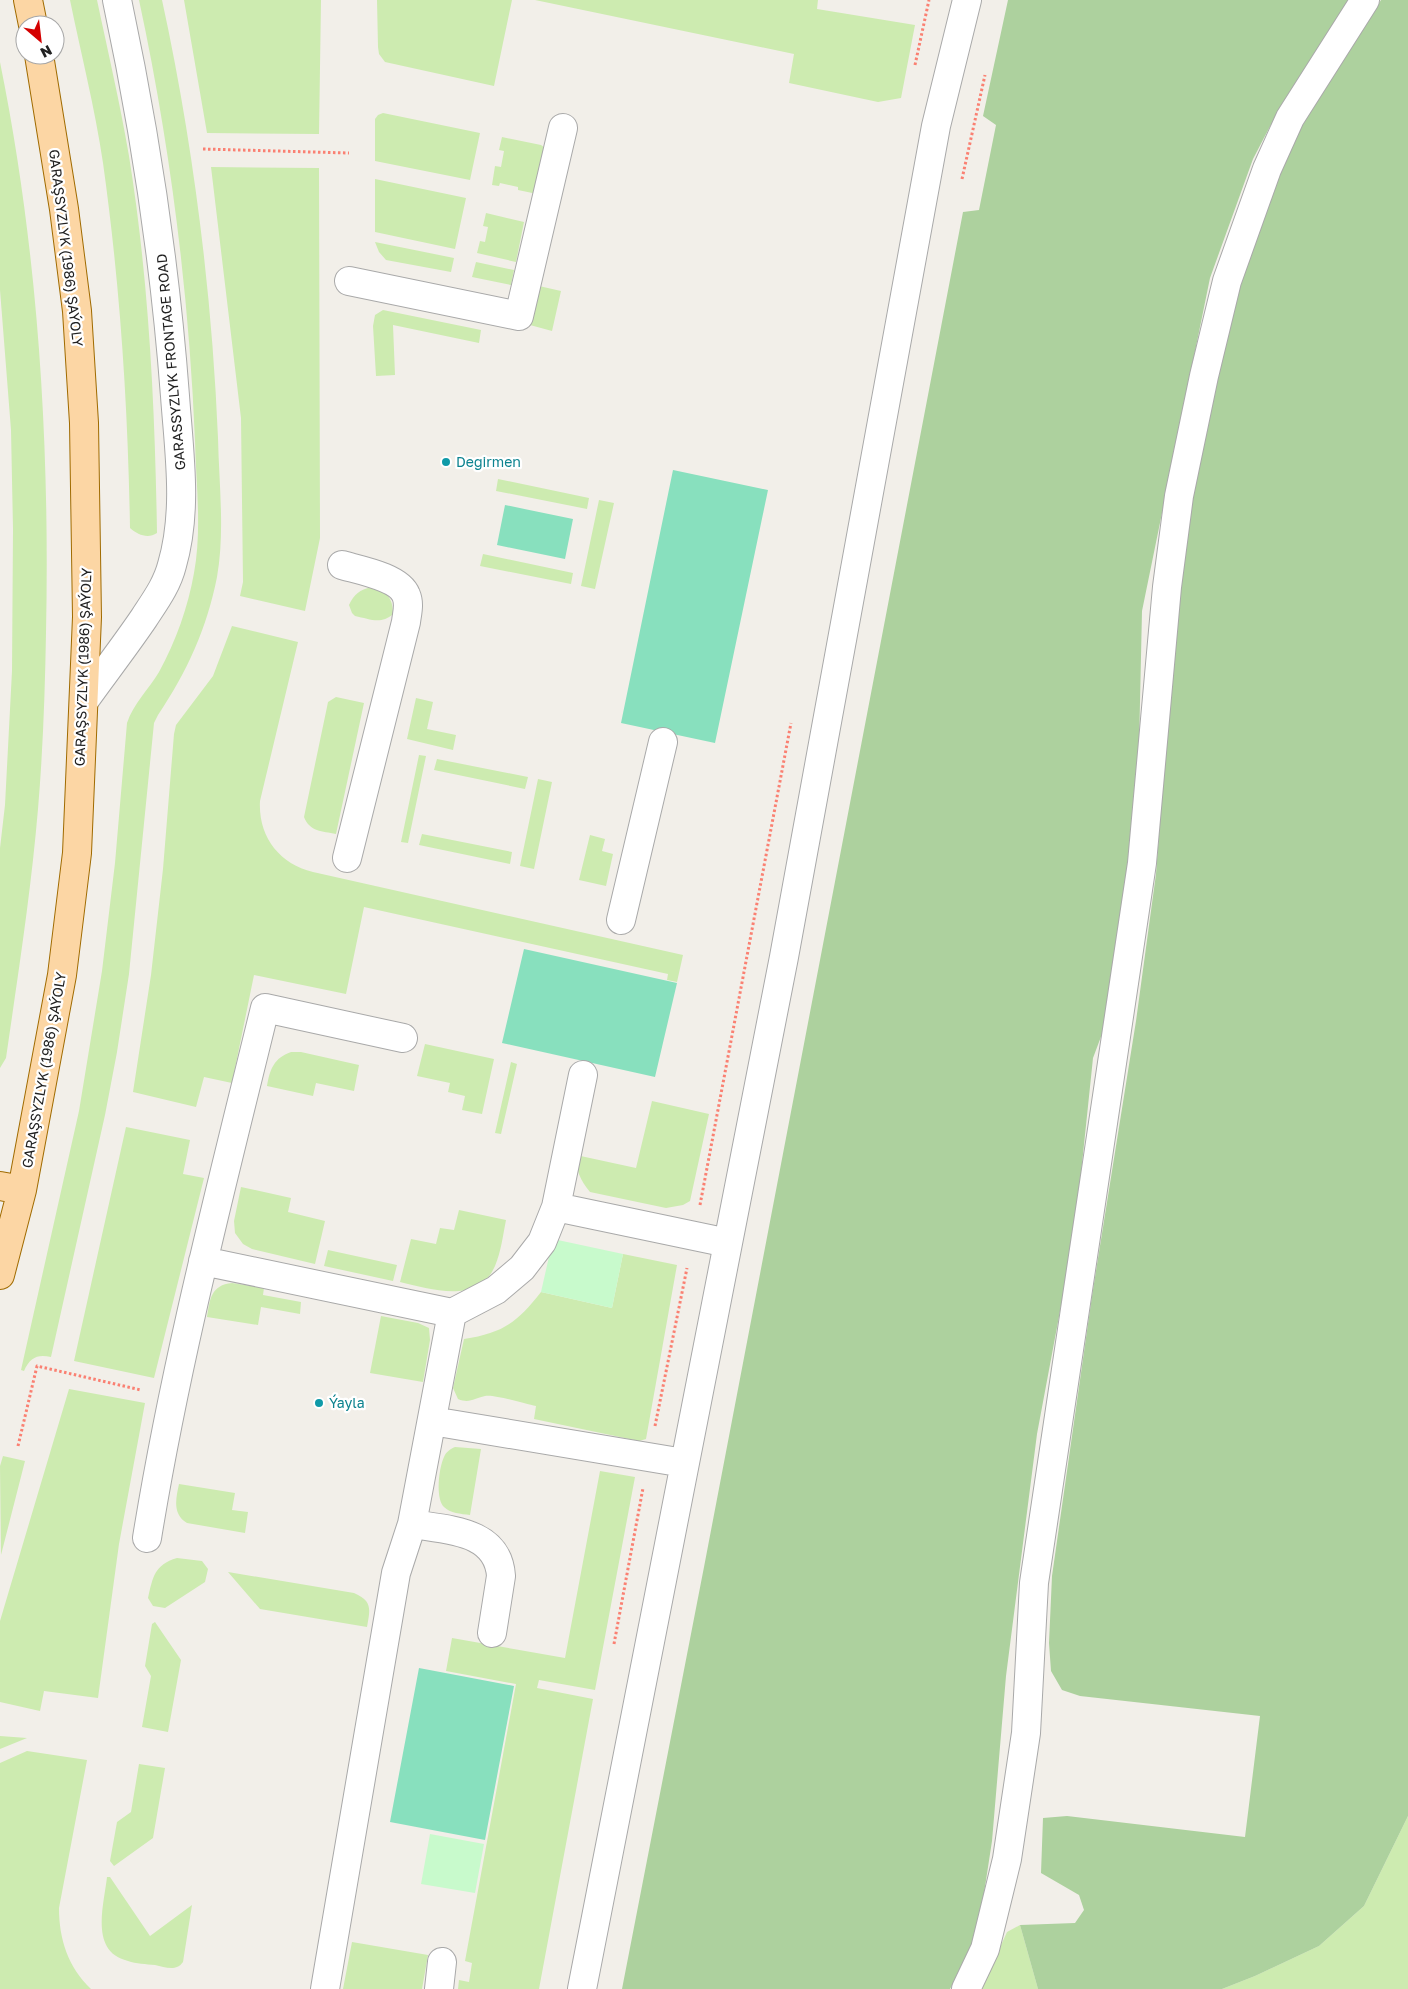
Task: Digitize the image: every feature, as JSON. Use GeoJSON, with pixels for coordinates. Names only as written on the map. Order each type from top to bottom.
{"type":"FeatureCollection","features":[{"type":"Feature","properties":{"kind":"main road"},"geometry":{"type":"LineString","coordinates":[[28,0],[31,15]]}},
{"type":"Feature","properties":{"kind":"main road","name":"GARAŞSYZLYK (1986) ŞAÝOLY"},"geometry":{"type":"LineString","coordinates":[[0,1275],[11,1188],[63,966],[76,853],[84,700],[86,526],[84,423],[77,311],[64,209],[41,65]]}},
{"type":"Feature","properties":{"kind":"street","name":"GARASSYZLYK FRONTAGE ROAD"},"geometry":{"type":"LineString","coordinates":[[84,700],[161,592],[172,566],[179,529],[182,485],[172,358],[148,159],[135,82],[117,0]]}},
{"type":"Feature","properties":{"kind":"street"},"geometry":{"type":"LineString","coordinates":[[582,1989],[784,957],[936,126],[967,0]]}},
{"type":"Feature","properties":{"kind":"street"},"geometry":{"type":"LineString","coordinates":[[966,1989],[984,1949],[1007,1859],[1026,1733],[1034,1583],[1142,863],[1167,586],[1179,496],[1204,376],[1227,281],[1267,169],[1290,118],[1365,0]]}},
{"type":"Feature","properties":{"kind":"street"},"geometry":{"type":"LineString","coordinates":[[349,281],[519,316],[563,128]]}},
{"type":"Feature","properties":{"kind":"street"},"geometry":{"type":"LineString","coordinates":[[342,565],[385,578],[398,585],[406,594],[408,606],[406,622],[347,858]]}},
{"type":"Feature","properties":{"kind":"street"},"geometry":{"type":"LineString","coordinates":[[622,920],[663,742]]}},
{"type":"Feature","properties":{"kind":"street"},"geometry":{"type":"LineString","coordinates":[[147,1538],[173,1397],[265,1008],[402,1038]]}},
{"type":"Feature","properties":{"kind":"street"},"geometry":{"type":"LineString","coordinates":[[204,1261],[452,1313],[496,1290],[522,1268],[542,1242],[556,1206],[583,1075]]}},
{"type":"Feature","properties":{"kind":"street"},"geometry":{"type":"LineString","coordinates":[[556,1206],[728,1243]]}},
{"type":"Feature","properties":{"kind":"street"},"geometry":{"type":"LineString","coordinates":[[325,1989],[396,1573],[412,1524],[452,1313]]}},
{"type":"Feature","properties":{"kind":"street"},"geometry":{"type":"LineString","coordinates":[[432,1421],[684,1463]]}},
{"type":"Feature","properties":{"kind":"street"},"geometry":{"type":"LineString","coordinates":[[412,1524],[474,1536],[491,1549],[500,1567],[501,1576],[492,1633]]}},
{"type":"Feature","properties":{"kind":"street"},"geometry":{"type":"LineString","coordinates":[[439,1989],[442,1962]]}},
{"type":"Feature","properties":{"kind":"path"},"geometry":{"type":"LineString","coordinates":[[914,74],[929,0]]}},
{"type":"Feature","properties":{"kind":"path"},"geometry":{"type":"LineString","coordinates":[[961,184],[977,112]]}},
{"type":"Feature","properties":{"kind":"path"},"geometry":{"type":"LineString","coordinates":[[203,149],[349,153]]}},
{"type":"Feature","properties":{"kind":"path"},"geometry":{"type":"LineString","coordinates":[[613,1650],[649,1458],[694,1236],[792,717]]}},
{"type":"Feature","properties":{"kind":"path"},"geometry":{"type":"LineString","coordinates":[[18,1446],[37,1366],[173,1397]]}},
{"type":"Feature","properties":{"kind":"green space"},"geometry":{"type":"Polygon","coordinates":[[[70,0],[97,0],[129,156],[142,250],[153,391],[157,533],[150,536],[136,533],[130,528],[122,345],[109,208],[96,122],[70,0]]]}},
{"type":"Feature","properties":{"kind":"green space"},"geometry":{"type":"Polygon","coordinates":[[[139,0],[162,0],[192,163],[211,328],[221,508],[221,543],[213,596],[202,632],[187,666],[154,723],[129,974],[105,1115],[51,1357],[38,1356],[29,1362],[24,1371],[21,1370],[79,1111],[102,971],[115,863],[127,723],[137,703],[159,672],[176,636],[185,611],[194,573],[198,540],[192,385],[183,274],[169,164],[139,0]]]}},
{"type":"Feature","properties":{"kind":"green space"},"geometry":{"type":"Polygon","coordinates":[[[184,0],[321,0],[319,134],[207,133],[184,0]]]}},
{"type":"Feature","properties":{"kind":"green space"},"geometry":{"type":"Polygon","coordinates":[[[377,0],[512,0],[494,86],[385,62],[379,54],[378,47],[377,0]]]}},
{"type":"Feature","properties":{"kind":"green space"},"geometry":{"type":"Polygon","coordinates":[[[535,0],[818,0],[817,9],[915,25],[901,98],[878,102],[789,83],[794,54],[535,0]]]}},
{"type":"Feature","properties":{"kind":"green space"},"geometry":{"type":"Polygon","coordinates":[[[1008,0],[1349,0],[1280,107],[1253,159],[1210,278],[1142,611],[1138,794],[1108,1018],[1093,1058],[1075,1231],[1037,1434],[1006,1676],[992,1841],[977,1939],[950,1989],[622,1989],[963,212],[979,210],[996,125],[983,116],[1008,0]]]}},
{"type":"Feature","properties":{"kind":"green space"},"geometry":{"type":"Polygon","coordinates":[[[1381,0],[1408,0],[1408,1816],[1364,1906],[1319,1946],[1255,1976],[1222,1989],[1038,1989],[1020,1925],[1075,1923],[1084,1910],[1079,1895],[1041,1873],[1043,1818],[1067,1816],[1245,1837],[1260,1716],[1080,1696],[1062,1690],[1051,1671],[1049,1643],[1052,1576],[1092,1296],[1136,1021],[1156,874],[1177,593],[1192,490],[1238,285],[1279,173],[1302,126],[1381,0]]]}},
{"type":"Feature","properties":{"kind":"green space"},"geometry":{"type":"Polygon","coordinates":[[[0,62],[24,204],[39,346],[46,489],[47,561],[44,699],[38,809],[28,902],[6,1058],[0,1068],[0,848],[5,805],[12,671],[13,529],[11,430],[0,290],[0,62]]]}},
{"type":"Feature","properties":{"kind":"green space"},"geometry":{"type":"Polygon","coordinates":[[[383,113],[480,133],[470,180],[375,161],[375,119],[383,113]]]}},
{"type":"Feature","properties":{"kind":"green space"},"geometry":{"type":"Polygon","coordinates":[[[502,137],[541,145],[545,148],[537,194],[518,190],[518,187],[500,183],[499,186],[492,185],[495,166],[501,167],[504,151],[499,150],[502,137]]]}},
{"type":"Feature","properties":{"kind":"green space"},"geometry":{"type":"Polygon","coordinates":[[[211,167],[319,168],[320,538],[305,611],[240,596],[243,582],[241,418],[211,167]]]}},
{"type":"Feature","properties":{"kind":"green space"},"geometry":{"type":"Polygon","coordinates":[[[375,179],[466,198],[455,249],[375,232],[375,179]]]}},
{"type":"Feature","properties":{"kind":"green space"},"geometry":{"type":"Polygon","coordinates":[[[486,213],[524,222],[516,262],[477,253],[480,241],[485,242],[488,227],[483,226],[486,213]]]}},
{"type":"Feature","properties":{"kind":"green space"},"geometry":{"type":"Polygon","coordinates":[[[375,242],[454,258],[451,272],[386,260],[379,252],[375,242]]]}},
{"type":"Feature","properties":{"kind":"green space"},"geometry":{"type":"Polygon","coordinates":[[[476,262],[514,270],[511,285],[472,277],[476,262]]]}},
{"type":"Feature","properties":{"kind":"green space"},"geometry":{"type":"Polygon","coordinates":[[[539,286],[561,291],[552,331],[530,325],[539,286]]]}},
{"type":"Feature","properties":{"kind":"green space"},"geometry":{"type":"Polygon","coordinates":[[[383,310],[481,330],[479,343],[393,325],[395,375],[376,376],[373,326],[375,315],[383,310]]]}},
{"type":"Feature","properties":{"kind":"green space"},"geometry":{"type":"Polygon","coordinates":[[[673,470],[768,490],[715,743],[621,723],[673,470]]]}},
{"type":"Feature","properties":{"kind":"green space"},"geometry":{"type":"Polygon","coordinates":[[[498,479],[589,498],[587,509],[496,491],[498,479]]]}},
{"type":"Feature","properties":{"kind":"green space"},"geometry":{"type":"Polygon","coordinates":[[[599,500],[614,503],[595,589],[581,586],[599,500]]]}},
{"type":"Feature","properties":{"kind":"green space"},"geometry":{"type":"Polygon","coordinates":[[[505,505],[573,519],[565,559],[497,545],[505,505]]]}},
{"type":"Feature","properties":{"kind":"green space"},"geometry":{"type":"Polygon","coordinates":[[[483,554],[573,573],[571,584],[480,566],[483,554]]]}},
{"type":"Feature","properties":{"kind":"green space"},"geometry":{"type":"Polygon","coordinates":[[[371,587],[385,593],[390,599],[393,614],[389,617],[375,620],[355,616],[352,613],[349,605],[355,595],[371,587]]]}},
{"type":"Feature","properties":{"kind":"green space"},"geometry":{"type":"Polygon","coordinates":[[[232,626],[298,642],[260,801],[260,814],[267,837],[281,855],[301,868],[313,872],[683,955],[677,982],[667,980],[668,974],[364,907],[346,994],[254,975],[232,1083],[204,1077],[196,1107],[133,1092],[151,975],[163,869],[174,734],[176,725],[213,676],[232,626]]]}},
{"type":"Feature","properties":{"kind":"green space"},"geometry":{"type":"Polygon","coordinates":[[[336,697],[364,703],[336,834],[313,828],[304,817],[328,702],[336,697]]]}},
{"type":"Feature","properties":{"kind":"green space"},"geometry":{"type":"Polygon","coordinates":[[[416,698],[433,702],[427,729],[456,735],[453,750],[407,739],[416,698]]]}},
{"type":"Feature","properties":{"kind":"green space"},"geometry":{"type":"Polygon","coordinates":[[[419,755],[426,756],[408,843],[401,842],[419,755]]]}},
{"type":"Feature","properties":{"kind":"green space"},"geometry":{"type":"Polygon","coordinates":[[[437,759],[528,777],[525,789],[434,770],[437,759]]]}},
{"type":"Feature","properties":{"kind":"green space"},"geometry":{"type":"Polygon","coordinates":[[[538,779],[552,782],[534,869],[520,866],[538,779]]]}},
{"type":"Feature","properties":{"kind":"green space"},"geometry":{"type":"Polygon","coordinates":[[[422,834],[512,852],[510,864],[419,845],[422,834]]]}},
{"type":"Feature","properties":{"kind":"green space"},"geometry":{"type":"Polygon","coordinates":[[[590,835],[605,839],[602,851],[613,854],[606,886],[579,880],[590,835]]]}},
{"type":"Feature","properties":{"kind":"green space"},"geometry":{"type":"Polygon","coordinates":[[[524,949],[677,983],[655,1077],[502,1043],[524,949]]]}},
{"type":"Feature","properties":{"kind":"green space"},"geometry":{"type":"Polygon","coordinates":[[[425,1044],[494,1059],[482,1114],[462,1110],[465,1096],[448,1092],[450,1083],[417,1076],[425,1044]]]}},
{"type":"Feature","properties":{"kind":"green space"},"geometry":{"type":"Polygon","coordinates":[[[291,1052],[301,1052],[359,1065],[354,1091],[316,1083],[313,1096],[267,1086],[274,1065],[280,1057],[291,1052]]]}},
{"type":"Feature","properties":{"kind":"green space"},"geometry":{"type":"Polygon","coordinates":[[[511,1062],[517,1064],[501,1134],[495,1133],[511,1062]]]}},
{"type":"Feature","properties":{"kind":"green space"},"geometry":{"type":"Polygon","coordinates":[[[652,1101],[709,1114],[690,1201],[683,1205],[666,1208],[590,1192],[579,1175],[576,1155],[636,1168],[652,1101]]]}},
{"type":"Feature","properties":{"kind":"green space"},"geometry":{"type":"Polygon","coordinates":[[[126,1127],[190,1140],[183,1174],[204,1178],[154,1378],[74,1361],[126,1127]]]}},
{"type":"Feature","properties":{"kind":"green space"},"geometry":{"type":"Polygon","coordinates":[[[241,1187],[291,1198],[288,1212],[325,1221],[315,1264],[252,1249],[243,1244],[235,1233],[234,1221],[241,1187]]]}},
{"type":"Feature","properties":{"kind":"green space"},"geometry":{"type":"Polygon","coordinates":[[[459,1210],[506,1220],[497,1261],[487,1278],[477,1286],[466,1290],[453,1291],[426,1288],[400,1282],[411,1239],[436,1244],[440,1228],[454,1230],[459,1210]]]}},
{"type":"Feature","properties":{"kind":"green space"},"geometry":{"type":"Polygon","coordinates":[[[553,1239],[623,1254],[612,1308],[541,1292],[553,1239]]]}},
{"type":"Feature","properties":{"kind":"green space"},"geometry":{"type":"Polygon","coordinates":[[[328,1250],[397,1265],[393,1281],[324,1266],[328,1250]]]}},
{"type":"Feature","properties":{"kind":"green space"},"geometry":{"type":"Polygon","coordinates":[[[623,1254],[677,1265],[646,1439],[639,1441],[534,1419],[536,1406],[502,1398],[489,1396],[469,1401],[458,1399],[453,1388],[464,1339],[499,1330],[508,1325],[524,1312],[541,1292],[612,1308],[623,1254]]]}},
{"type":"Feature","properties":{"kind":"green space"},"geometry":{"type":"Polygon","coordinates":[[[232,1283],[264,1288],[263,1295],[301,1302],[300,1314],[261,1307],[258,1325],[207,1317],[213,1294],[225,1284],[232,1283]]]}},
{"type":"Feature","properties":{"kind":"green space"},"geometry":{"type":"Polygon","coordinates":[[[381,1316],[418,1323],[429,1328],[430,1340],[423,1382],[370,1373],[381,1316]]]}},
{"type":"Feature","properties":{"kind":"green space"},"geometry":{"type":"Polygon","coordinates":[[[69,1389],[145,1403],[119,1544],[98,1698],[44,1691],[40,1711],[0,1702],[0,1621],[69,1389]]]}},
{"type":"Feature","properties":{"kind":"green space"},"geometry":{"type":"Polygon","coordinates":[[[455,1447],[481,1449],[470,1515],[449,1511],[441,1503],[439,1475],[442,1462],[447,1452],[455,1447]]]}},
{"type":"Feature","properties":{"kind":"green space"},"geometry":{"type":"Polygon","coordinates":[[[3,1456],[25,1461],[1,1555],[0,1466],[3,1456]]]}},
{"type":"Feature","properties":{"kind":"green space"},"geometry":{"type":"Polygon","coordinates":[[[600,1471],[635,1477],[595,1690],[539,1680],[537,1688],[593,1699],[539,1989],[458,1989],[459,1980],[469,1982],[472,1963],[465,1961],[516,1684],[446,1671],[452,1638],[565,1658],[600,1471]]]}},
{"type":"Feature","properties":{"kind":"green space"},"geometry":{"type":"Polygon","coordinates":[[[179,1484],[235,1493],[232,1510],[248,1512],[245,1533],[187,1523],[182,1519],[177,1510],[176,1500],[179,1484]]]}},
{"type":"Feature","properties":{"kind":"green space"},"geometry":{"type":"Polygon","coordinates":[[[177,1558],[202,1561],[208,1569],[205,1582],[165,1608],[153,1606],[148,1598],[153,1578],[163,1564],[177,1558]]]}},
{"type":"Feature","properties":{"kind":"green space"},"geometry":{"type":"Polygon","coordinates":[[[228,1572],[354,1593],[364,1599],[369,1607],[367,1627],[260,1609],[228,1572]]]}},
{"type":"Feature","properties":{"kind":"green space"},"geometry":{"type":"Polygon","coordinates":[[[155,1622],[181,1660],[168,1732],[142,1727],[151,1676],[145,1666],[152,1624],[155,1622]]]}},
{"type":"Feature","properties":{"kind":"green space"},"geometry":{"type":"Polygon","coordinates":[[[419,1668],[514,1686],[485,1840],[390,1822],[419,1668]]]}},
{"type":"Feature","properties":{"kind":"green space"},"geometry":{"type":"Polygon","coordinates":[[[0,1736],[27,1738],[0,1749],[0,1736]]]}},
{"type":"Feature","properties":{"kind":"green space"},"geometry":{"type":"Polygon","coordinates":[[[27,1751],[87,1760],[59,1908],[59,1919],[66,1952],[76,1971],[91,1989],[0,1989],[0,1763],[27,1751]]]}},
{"type":"Feature","properties":{"kind":"green space"},"geometry":{"type":"Polygon","coordinates":[[[139,1764],[165,1768],[153,1838],[114,1866],[110,1861],[117,1822],[131,1812],[139,1764]]]}},
{"type":"Feature","properties":{"kind":"green space"},"geometry":{"type":"Polygon","coordinates":[[[1408,1816],[1408,1989],[1222,1989],[1319,1946],[1364,1906],[1408,1816]]]}},
{"type":"Feature","properties":{"kind":"green space"},"geometry":{"type":"Polygon","coordinates":[[[430,1834],[484,1844],[475,1893],[421,1884],[430,1834]]]}},
{"type":"Feature","properties":{"kind":"green space"},"geometry":{"type":"Polygon","coordinates":[[[107,1877],[110,1877],[150,1936],[192,1905],[183,1962],[180,1965],[170,1968],[131,1962],[116,1956],[108,1948],[103,1938],[102,1926],[107,1877]]]}},
{"type":"Feature","properties":{"kind":"green space"},"geometry":{"type":"Polygon","coordinates":[[[1020,1925],[1038,1989],[981,1989],[1007,1932],[1020,1925]]]}},
{"type":"Feature","properties":{"kind":"green space"},"geometry":{"type":"Polygon","coordinates":[[[352,1942],[428,1955],[422,1989],[343,1989],[352,1942]]]}},
{"type":"Feature","properties":{"kind":"place","name":"Degirmen"},"geometry":{"type":"Point","coordinates":[446,462]}},
{"type":"Feature","properties":{"kind":"place","name":"Ýayla"},"geometry":{"type":"Point","coordinates":[319,1403]}}]}
